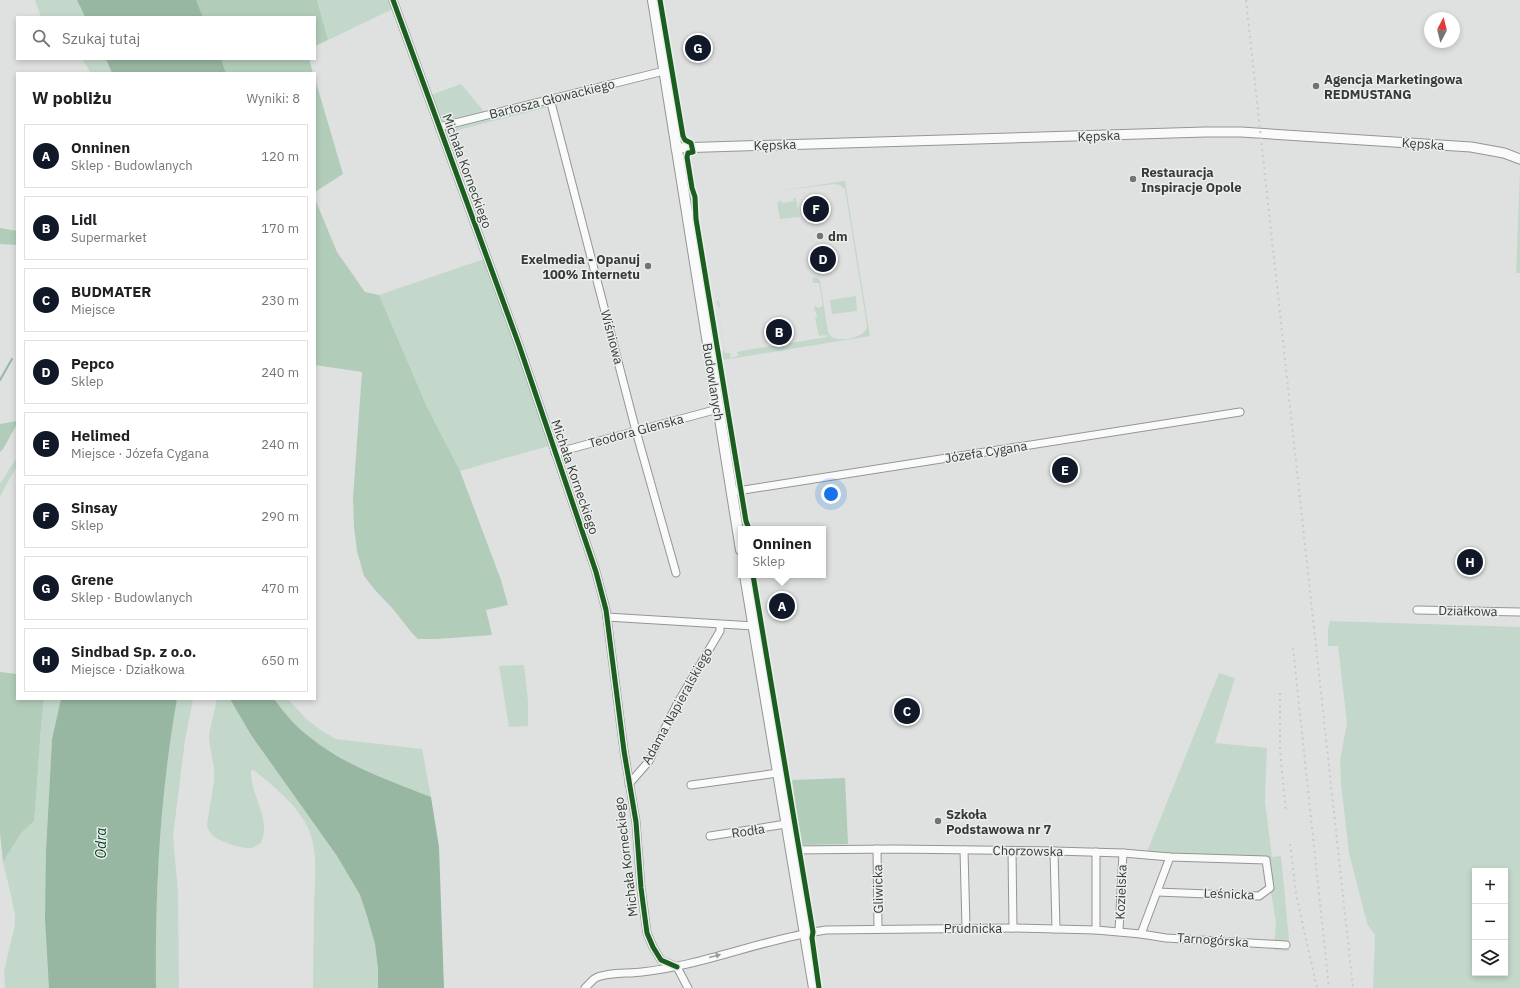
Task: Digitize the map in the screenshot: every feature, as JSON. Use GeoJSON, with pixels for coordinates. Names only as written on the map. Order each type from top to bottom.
{"type":"FeatureCollection","features":[{"type":"Feature","properties":{"kind":"main road","name":"Budowlanych"},"geometry":{"type":"LineString","coordinates":[[653,0],[738,533]]}},
{"type":"Feature","properties":{"kind":"main road"},"geometry":{"type":"LineString","coordinates":[[746,578],[814,988]]}},
{"type":"Feature","properties":{"kind":"street","name":"Michała Korneckiego"},"geometry":{"type":"LineString","coordinates":[[392,0],[519,344],[596,572],[606,610],[628,784],[636,822],[641,894],[647,933],[661,960],[678,967]]}},
{"type":"Feature","properties":{"kind":"street","name":"Bartosza Głowackiego"},"geometry":{"type":"LineString","coordinates":[[439,127],[664,71]]}},
{"type":"Feature","properties":{"kind":"street","name":"Wiśniowa"},"geometry":{"type":"LineString","coordinates":[[550,99],[636,431],[676,573]]}},
{"type":"Feature","properties":{"kind":"street","name":"Kępska"},"geometry":{"type":"LineString","coordinates":[[676,148],[1241,132],[1471,147],[1504,153],[1520,159]]}},
{"type":"Feature","properties":{"kind":"street","name":"Teodora Glenska"},"geometry":{"type":"LineString","coordinates":[[555,453],[718,409]]}},
{"type":"Feature","properties":{"kind":"street","name":"Józefa Cygana"},"geometry":{"type":"LineString","coordinates":[[731,492],[1240,412]]}},
{"type":"Feature","properties":{"kind":"street","name":"Działkowa"},"geometry":{"type":"LineString","coordinates":[[1417,610],[1520,612]]}},
{"type":"Feature","properties":{"kind":"street"},"geometry":{"type":"LineString","coordinates":[[607,617],[754,626]]}},
{"type":"Feature","properties":{"kind":"street","name":"Adama Napieralskiego"},"geometry":{"type":"LineString","coordinates":[[628,784],[649,761],[677,704],[720,630],[720,625]]}},
{"type":"Feature","properties":{"kind":"street"},"geometry":{"type":"LineString","coordinates":[[691,786],[778,772]]}},
{"type":"Feature","properties":{"kind":"street","name":"Rodła"},"geometry":{"type":"LineString","coordinates":[[710,836],[786,824]]}},
{"type":"Feature","properties":{"kind":"street","name":"Chorzowska"},"geometry":{"type":"LineString","coordinates":[[791,850],[877,849],[1054,851],[1266,860]]}},
{"type":"Feature","properties":{"kind":"street","name":"Gliwicka"},"geometry":{"type":"LineString","coordinates":[[877,849],[878,929]]}},
{"type":"Feature","properties":{"kind":"street"},"geometry":{"type":"LineString","coordinates":[[964,850],[966,928]]}},
{"type":"Feature","properties":{"kind":"street"},"geometry":{"type":"LineString","coordinates":[[1012,851],[1013,928]]}},
{"type":"Feature","properties":{"kind":"street"},"geometry":{"type":"LineString","coordinates":[[1054,851],[1056,929]]}},
{"type":"Feature","properties":{"kind":"street"},"geometry":{"type":"LineString","coordinates":[[1096,852],[1096,930]]}},
{"type":"Feature","properties":{"kind":"street","name":"Kozielska"},"geometry":{"type":"LineString","coordinates":[[1119,931],[1123,853]]}},
{"type":"Feature","properties":{"kind":"street"},"geometry":{"type":"LineString","coordinates":[[1141,934],[1170,857]]}},
{"type":"Feature","properties":{"kind":"street","name":"Leśnicka"},"geometry":{"type":"LineString","coordinates":[[1157,892],[1259,896],[1270,888],[1266,860]]}},
{"type":"Feature","properties":{"kind":"street","name":"Prudnicka"},"geometry":{"type":"LineString","coordinates":[[585,988],[594,979],[604,975],[678,967],[805,934],[826,930],[1013,928],[1119,931],[1141,934]]}},
{"type":"Feature","properties":{"kind":"street","name":"Tarnogórska"},"geometry":{"type":"LineString","coordinates":[[1141,934],[1166,938],[1286,945]]}},
{"type":"Feature","properties":{"kind":"street"},"geometry":{"type":"LineString","coordinates":[[678,967],[688,988]]}},
{"type":"Feature","properties":{"kind":"shaded area"},"geometry":{"type":"Polygon","coordinates":[[[35,0],[77,0],[85,16],[41,16],[35,0]]]}},
{"type":"Feature","properties":{"kind":"shaded area"},"geometry":{"type":"Polygon","coordinates":[[[196,0],[317,0],[328,40],[316,46],[316,16],[203,16],[196,0]]]}},
{"type":"Feature","properties":{"kind":"shaded area"},"geometry":{"type":"Polygon","coordinates":[[[317,0],[393,0],[395,8],[328,40],[317,0]]]}},
{"type":"Feature","properties":{"kind":"shaded area"},"geometry":{"type":"Polygon","coordinates":[[[83,60],[106,60],[112,72],[90,72],[83,60]]]}},
{"type":"Feature","properties":{"kind":"shaded area"},"geometry":{"type":"Polygon","coordinates":[[[221,60],[309,60],[313,72],[226,72],[221,60]]]}},
{"type":"Feature","properties":{"kind":"shaded area"},"geometry":{"type":"Polygon","coordinates":[[[664,71],[552,106],[458,130],[446,146],[428,96],[461,84],[487,115],[664,71]]]}},
{"type":"Feature","properties":{"kind":"shaded area"},"geometry":{"type":"Polygon","coordinates":[[[316,82],[343,174],[316,191],[316,82]]]}},
{"type":"Feature","properties":{"kind":"shaded area"},"geometry":{"type":"Polygon","coordinates":[[[1520,171],[1520,273],[1516,273],[1520,171]]]}},
{"type":"Feature","properties":{"kind":"shaded area"},"geometry":{"type":"Polygon","coordinates":[[[845,181],[870,336],[723,360],[722,355],[724,349],[718,307],[725,353],[730,353],[730,358],[739,356],[737,352],[741,351],[827,337],[827,335],[819,336],[815,318],[817,318],[816,311],[814,311],[815,305],[818,308],[823,306],[819,283],[813,283],[812,279],[814,277],[818,278],[820,281],[828,332],[831,336],[838,339],[848,339],[854,338],[863,333],[867,326],[845,189],[840,185],[835,184],[777,191],[845,181]]]}},
{"type":"Feature","properties":{"kind":"shaded area"},"geometry":{"type":"Polygon","coordinates":[[[793,198],[796,199],[799,217],[780,219],[777,203],[781,200],[782,203],[794,201],[793,198]]]}},
{"type":"Feature","properties":{"kind":"shaded area"},"geometry":{"type":"Polygon","coordinates":[[[316,201],[337,252],[365,292],[379,295],[427,407],[460,471],[501,580],[508,605],[486,610],[492,635],[418,639],[364,576],[357,551],[353,498],[362,372],[316,365],[316,201]]]}},
{"type":"Feature","properties":{"kind":"shaded area"},"geometry":{"type":"Polygon","coordinates":[[[0,228],[16,231],[16,245],[0,244],[0,228]]]}},
{"type":"Feature","properties":{"kind":"shaded area"},"geometry":{"type":"Polygon","coordinates":[[[487,258],[552,445],[460,471],[427,407],[379,295],[487,258]]]}},
{"type":"Feature","properties":{"kind":"shaded area"},"geometry":{"type":"Polygon","coordinates":[[[856,296],[857,311],[832,314],[830,300],[856,296]]]}},
{"type":"Feature","properties":{"kind":"shaded area"},"geometry":{"type":"Polygon","coordinates":[[[717,300],[720,307],[718,307],[717,300]]]}},
{"type":"Feature","properties":{"kind":"shaded area"},"geometry":{"type":"Polygon","coordinates":[[[16,421],[16,426],[0,452],[0,424],[16,421]]]}},
{"type":"Feature","properties":{"kind":"shaded area"},"geometry":{"type":"Polygon","coordinates":[[[16,459],[16,468],[0,496],[0,484],[16,459]]]}},
{"type":"Feature","properties":{"kind":"shaded area"},"geometry":{"type":"Polygon","coordinates":[[[1330,621],[1520,627],[1520,988],[1373,988],[1375,935],[1368,925],[1349,853],[1341,784],[1340,761],[1347,723],[1338,646],[1328,646],[1328,629],[1330,621]]]}},
{"type":"Feature","properties":{"kind":"shaded area"},"geometry":{"type":"Polygon","coordinates":[[[524,665],[528,701],[528,726],[509,727],[499,666],[524,665]]]}},
{"type":"Feature","properties":{"kind":"shaded area"},"geometry":{"type":"Polygon","coordinates":[[[0,672],[16,674],[16,700],[44,700],[34,821],[21,833],[3,862],[0,833],[0,672]]]}},
{"type":"Feature","properties":{"kind":"shaded area"},"geometry":{"type":"Polygon","coordinates":[[[1219,673],[1235,678],[1215,743],[1267,748],[1265,801],[1272,857],[1281,856],[1289,951],[1274,950],[1276,923],[1266,860],[1144,855],[1149,847],[1219,673]]]}},
{"type":"Feature","properties":{"kind":"shaded area"},"geometry":{"type":"Polygon","coordinates":[[[44,700],[61,700],[52,739],[46,850],[50,988],[5,988],[4,971],[15,925],[15,915],[3,862],[21,833],[34,821],[44,700]]]}},
{"type":"Feature","properties":{"kind":"shaded area"},"geometry":{"type":"Polygon","coordinates":[[[177,700],[193,700],[185,740],[173,836],[178,893],[179,988],[156,988],[156,915],[160,843],[166,771],[177,700]]]}},
{"type":"Feature","properties":{"kind":"shaded area"},"geometry":{"type":"Polygon","coordinates":[[[217,700],[231,700],[251,735],[337,856],[360,895],[375,944],[378,969],[378,988],[313,988],[315,856],[309,830],[299,812],[254,770],[251,771],[252,780],[264,825],[264,834],[261,843],[251,848],[246,848],[225,842],[213,836],[207,825],[214,781],[214,768],[209,734],[217,700]]]}},
{"type":"Feature","properties":{"kind":"shaded area"},"geometry":{"type":"Polygon","coordinates":[[[275,700],[289,700],[306,719],[336,739],[422,749],[431,797],[366,770],[336,755],[302,731],[275,700]]]}},
{"type":"Feature","properties":{"kind":"shaded area"},"geometry":{"type":"Polygon","coordinates":[[[845,778],[848,844],[801,845],[792,780],[845,778]]]}},
{"type":"Feature","properties":{"kind":"water"},"geometry":{"type":"Polygon","coordinates":[[[77,0],[196,0],[203,16],[85,16],[77,0]]]}},
{"type":"Feature","properties":{"kind":"water"},"geometry":{"type":"Polygon","coordinates":[[[106,60],[221,60],[226,72],[112,72],[106,60]]]}},
{"type":"Feature","properties":{"kind":"water","name":"Odra"},"geometry":{"type":"Polygon","coordinates":[[[61,700],[177,700],[166,771],[160,843],[156,915],[156,988],[49,988],[45,919],[46,850],[52,739],[61,700]]]}},
{"type":"Feature","properties":{"kind":"water"},"geometry":{"type":"Polygon","coordinates":[[[231,700],[275,700],[302,731],[321,746],[366,771],[431,797],[439,847],[444,988],[378,988],[378,969],[375,944],[360,895],[337,856],[251,735],[231,700]]]}},
{"type":"Feature","properties":{"kind":"waterway"},"geometry":{"type":"LineString","coordinates":[[0,380],[12,359]]}},
{"type":"Feature","properties":{"kind":"railway"},"geometry":{"type":"LineString","coordinates":[[1246,0],[1353,988]]}},
{"type":"Feature","properties":{"kind":"railway"},"geometry":{"type":"LineString","coordinates":[[1293,648],[1329,988]]}},
{"type":"Feature","properties":{"kind":"railway"},"geometry":{"type":"LineString","coordinates":[[1280,693],[1280,750],[1286,812]]}},
{"type":"Feature","properties":{"kind":"railway"},"geometry":{"type":"LineString","coordinates":[[1290,844],[1296,894],[1317,988]]}},
{"type":"Feature","properties":{"kind":"cycle path"},"geometry":{"type":"LineString","coordinates":[[393,0],[519,345],[596,572],[606,610],[624,751],[636,822],[641,888],[647,933],[661,960],[677,967]]}},
{"type":"Feature","properties":{"kind":"cycle path"},"geometry":{"type":"LineString","coordinates":[[660,0],[683,136],[685,140],[691,143],[693,152],[688,153],[687,157],[695,197],[696,219],[748,526]]}},
{"type":"Feature","properties":{"kind":"cycle path"},"geometry":{"type":"LineString","coordinates":[[754,578],[813,932],[812,938],[819,988]]}},
{"type":"Feature","properties":{"kind":"place","name":"Grene"},"geometry":{"type":"Point","coordinates":[698,48]}},
{"type":"Feature","properties":{"kind":"place","name":"Agencja Marketingowa REDMUSTANG"},"geometry":{"type":"Point","coordinates":[1316,86]}},
{"type":"Feature","properties":{"kind":"place","name":"Restauracja Inspiracje Opole"},"geometry":{"type":"Point","coordinates":[1133,179]}},
{"type":"Feature","properties":{"kind":"place","name":"Sinsay"},"geometry":{"type":"Point","coordinates":[816,209]}},
{"type":"Feature","properties":{"kind":"place","name":"dm"},"geometry":{"type":"Point","coordinates":[820,236]}},
{"type":"Feature","properties":{"kind":"place","name":"Pepco"},"geometry":{"type":"Point","coordinates":[823,259]}},
{"type":"Feature","properties":{"kind":"place","name":"Exelmedia - Opanuj 100% Internetu"},"geometry":{"type":"Point","coordinates":[648,266]}},
{"type":"Feature","properties":{"kind":"place","name":"Lidl"},"geometry":{"type":"Point","coordinates":[779,332]}},
{"type":"Feature","properties":{"kind":"place","name":"Helimed"},"geometry":{"type":"Point","coordinates":[1065,470]}},
{"type":"Feature","properties":{"kind":"place","name":"Sindbad Sp. z o.o."},"geometry":{"type":"Point","coordinates":[1470,562]}},
{"type":"Feature","properties":{"kind":"place","name":"Onninen"},"geometry":{"type":"Point","coordinates":[782,606]}},
{"type":"Feature","properties":{"kind":"place","name":"BUDMATER"},"geometry":{"type":"Point","coordinates":[907,711]}},
{"type":"Feature","properties":{"kind":"place","name":"Szkoła Podstawowa nr 7"},"geometry":{"type":"Point","coordinates":[938,821]}}]}
